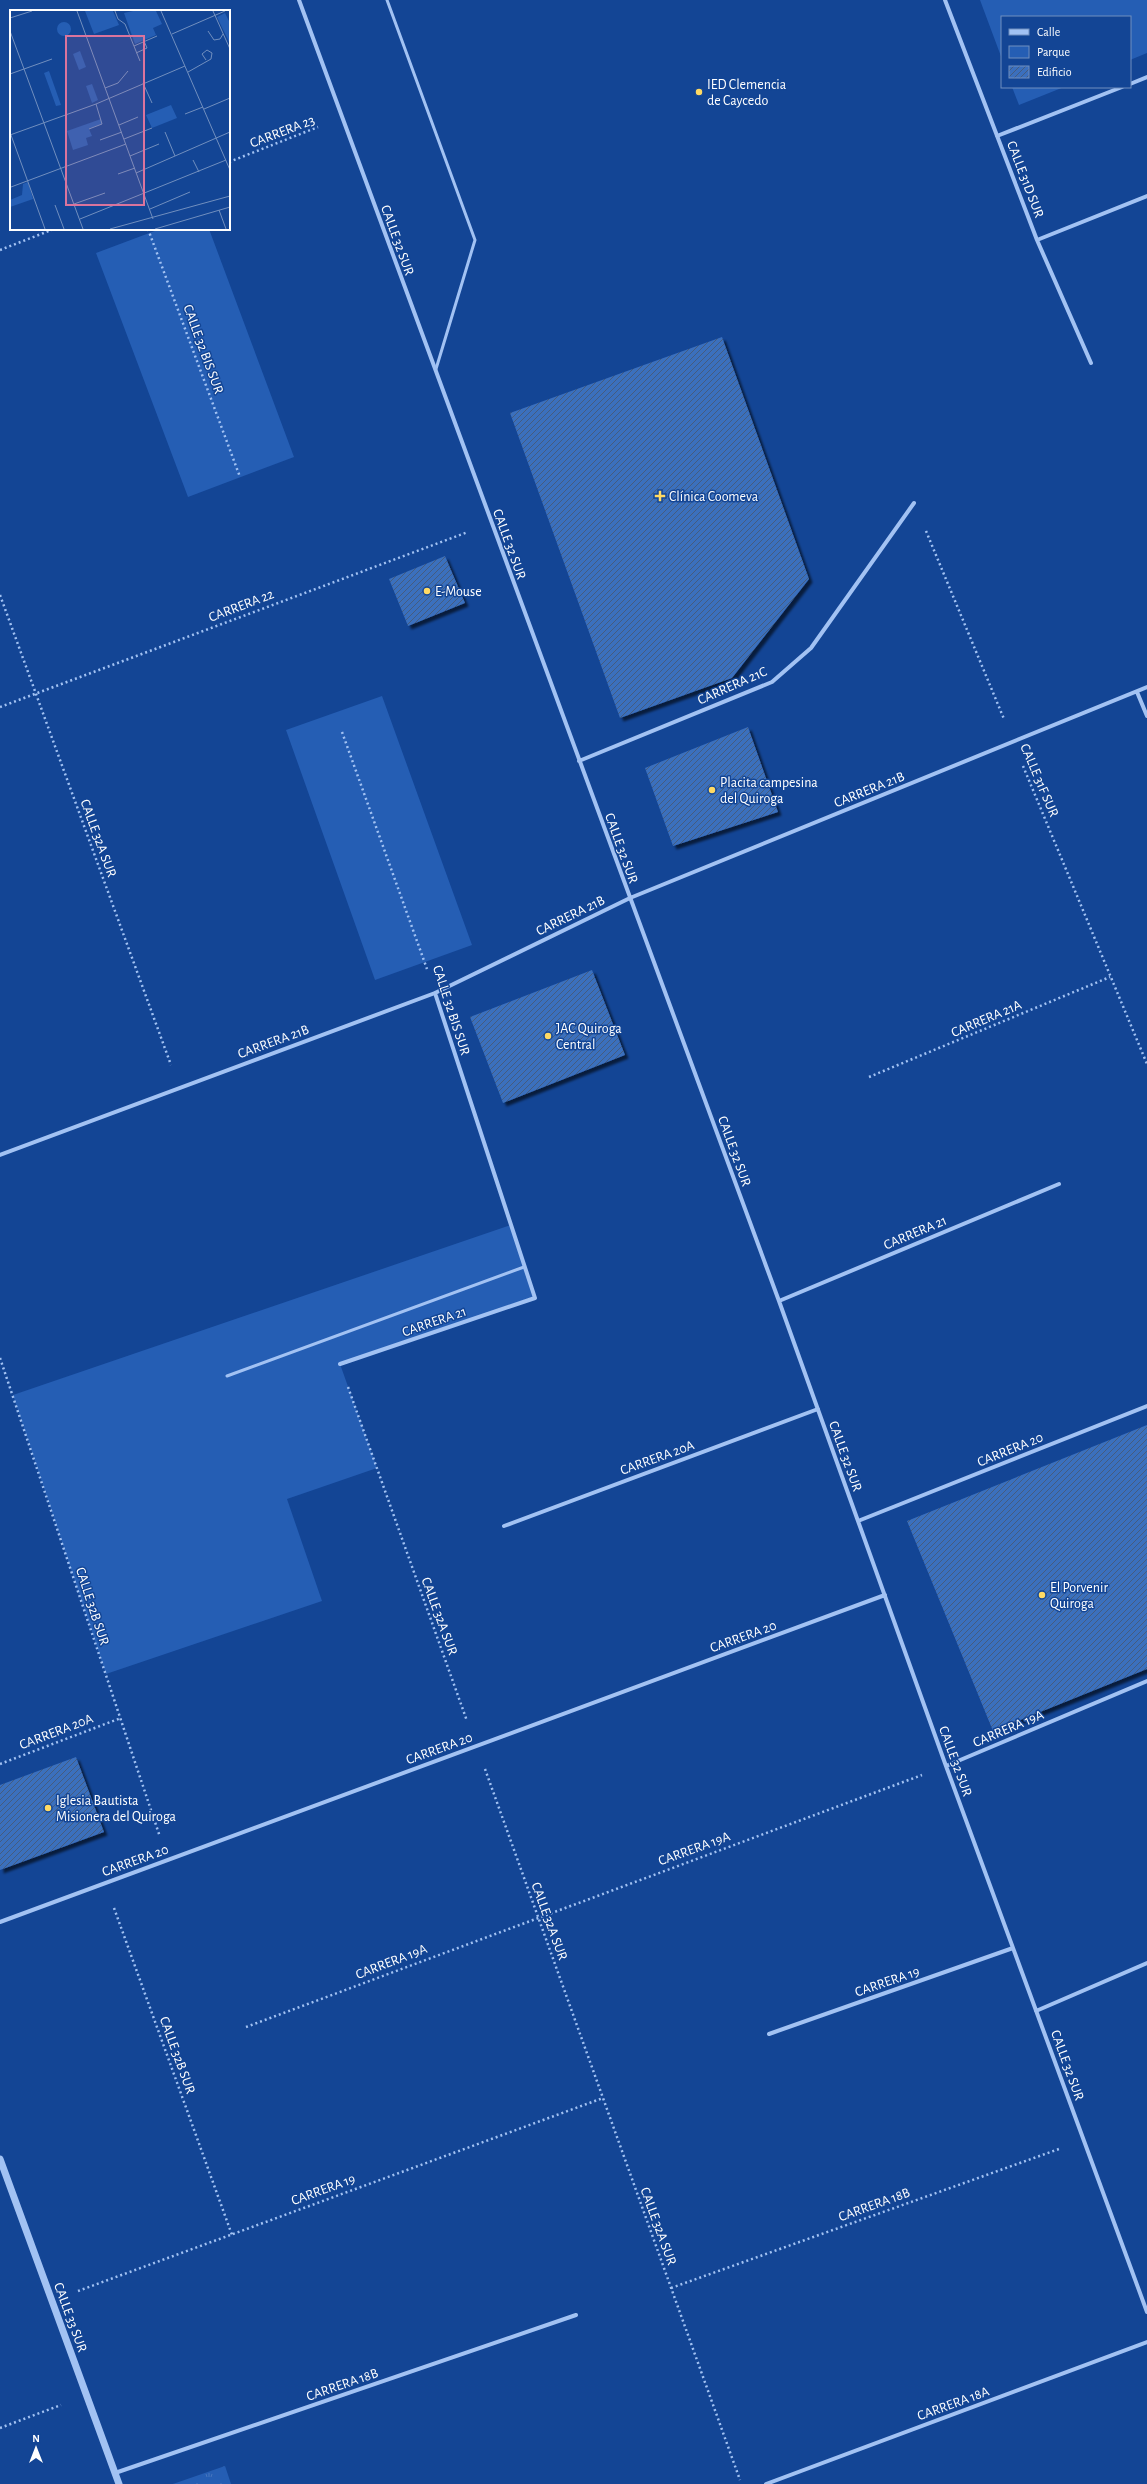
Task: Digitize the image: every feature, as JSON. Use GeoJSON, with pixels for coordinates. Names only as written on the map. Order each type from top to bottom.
{"type":"FeatureCollection","features":[{"type":"Feature","properties":{"kind":"street","name":"CALLE 32 SUR"},"geometry":{"type":"LineString","coordinates":[[299,0],[578,761],[779,1301],[946,1766],[1147,2312]]}},
{"type":"Feature","properties":{"kind":"street","name":"CALLE 31D SUR"},"geometry":{"type":"LineString","coordinates":[[945,0],[1037,240],[1091,363]]}},
{"type":"Feature","properties":{"kind":"street"},"geometry":{"type":"LineString","coordinates":[[1131,84],[1147,77]]}},
{"type":"Feature","properties":{"kind":"street"},"geometry":{"type":"LineString","coordinates":[[997,136],[1119,88]]}},
{"type":"Feature","properties":{"kind":"street"},"geometry":{"type":"LineString","coordinates":[[1037,240],[1147,196]]}},
{"type":"Feature","properties":{"kind":"street","name":"CARRERA 21C"},"geometry":{"type":"LineString","coordinates":[[578,761],[772,682],[811,648],[914,503]]}},
{"type":"Feature","properties":{"kind":"street","name":"CARRERA 21B"},"geometry":{"type":"LineString","coordinates":[[0,1155],[435,993],[630,898],[1147,687]]}},
{"type":"Feature","properties":{"kind":"street"},"geometry":{"type":"LineString","coordinates":[[1137,692],[1147,716]]}},
{"type":"Feature","properties":{"kind":"street","name":"CALLE 32 BIS SUR"},"geometry":{"type":"LineString","coordinates":[[435,993],[534,1298]]}},
{"type":"Feature","properties":{"kind":"street","name":"CARRERA 21"},"geometry":{"type":"LineString","coordinates":[[779,1301],[1059,1184]]}},
{"type":"Feature","properties":{"kind":"street","name":"CARRERA 21"},"geometry":{"type":"LineString","coordinates":[[340,1364],[534,1298]]}},
{"type":"Feature","properties":{"kind":"street","name":"CARRERA 20"},"geometry":{"type":"LineString","coordinates":[[858,1521],[1147,1406]]}},
{"type":"Feature","properties":{"kind":"street","name":"CARRERA 20A"},"geometry":{"type":"LineString","coordinates":[[504,1526],[818,1409]]}},
{"type":"Feature","properties":{"kind":"street","name":"CARRERA 20"},"geometry":{"type":"LineString","coordinates":[[0,1922],[885,1595]]}},
{"type":"Feature","properties":{"kind":"street","name":"CARRERA 19A"},"geometry":{"type":"LineString","coordinates":[[946,1766],[1147,1681]]}},
{"type":"Feature","properties":{"kind":"street","name":"CARRERA 19"},"geometry":{"type":"LineString","coordinates":[[769,2034],[1013,1948]]}},
{"type":"Feature","properties":{"kind":"street"},"geometry":{"type":"LineString","coordinates":[[1036,2011],[1147,1963]]}},
{"type":"Feature","properties":{"kind":"street","name":"CALLE 33 SUR"},"geometry":{"type":"LineString","coordinates":[[0,2159],[119,2484]]}},
{"type":"Feature","properties":{"kind":"street","name":"CARRERA 18B"},"geometry":{"type":"LineString","coordinates":[[115,2473],[576,2315]]}},
{"type":"Feature","properties":{"kind":"street","name":"CARRERA 18A"},"geometry":{"type":"LineString","coordinates":[[766,2484],[1147,2342]]}},
{"type":"Feature","properties":{"kind":"lane"},"geometry":{"type":"LineString","coordinates":[[387,0],[475,240],[435,371]]}},
{"type":"Feature","properties":{"kind":"lane"},"geometry":{"type":"LineString","coordinates":[[227,1376],[524,1267]]}},
{"type":"Feature","properties":{"kind":"path","name":"CARRERA 23"},"geometry":{"type":"LineString","coordinates":[[230,162],[342,118]]}},
{"type":"Feature","properties":{"kind":"path"},"geometry":{"type":"LineString","coordinates":[[0,250],[51,230]]}},
{"type":"Feature","properties":{"kind":"path","name":"CALLE 32 BIS SUR"},"geometry":{"type":"LineString","coordinates":[[148,230],[240,478]]}},
{"type":"Feature","properties":{"kind":"path","name":"CALLE 31F SUR"},"geometry":{"type":"LineString","coordinates":[[914,503],[1147,1064]]}},
{"type":"Feature","properties":{"kind":"path","name":"CARRERA 22"},"geometry":{"type":"LineString","coordinates":[[0,707],[491,523]]}},
{"type":"Feature","properties":{"kind":"path","name":"CALLE 32A SUR"},"geometry":{"type":"LineString","coordinates":[[0,595],[179,1088]]}},
{"type":"Feature","properties":{"kind":"path","name":"CALLE 32 BIS SUR"},"geometry":{"type":"LineString","coordinates":[[342,732],[435,993]]}},
{"type":"Feature","properties":{"kind":"path","name":"CARRERA 21A"},"geometry":{"type":"LineString","coordinates":[[869,1077],[1111,977]]}},
{"type":"Feature","properties":{"kind":"path","name":"CALLE 32B SUR"},"geometry":{"type":"LineString","coordinates":[[0,1358],[168,1860]]}},
{"type":"Feature","properties":{"kind":"path","name":"CALLE 32A SUR"},"geometry":{"type":"LineString","coordinates":[[340,1364],[741,2484]]}},
{"type":"Feature","properties":{"kind":"path","name":"CARRERA 20A"},"geometry":{"type":"LineString","coordinates":[[0,1764],[121,1718]]}},
{"type":"Feature","properties":{"kind":"path","name":"CARRERA 19A"},"geometry":{"type":"LineString","coordinates":[[246,2027],[946,1766]]}},
{"type":"Feature","properties":{"kind":"path","name":"CALLE 32B SUR"},"geometry":{"type":"LineString","coordinates":[[106,1883],[232,2235]]}},
{"type":"Feature","properties":{"kind":"path","name":"CARRERA 19"},"geometry":{"type":"LineString","coordinates":[[51,2301],[603,2098]]}},
{"type":"Feature","properties":{"kind":"path","name":"CARRERA 18B"},"geometry":{"type":"LineString","coordinates":[[671,2288],[1084,2140]]}},
{"type":"Feature","properties":{"kind":"path"},"geometry":{"type":"LineString","coordinates":[[0,2428],[86,2396]]}},
{"type":"Feature","properties":{"kind":"green space"},"geometry":{"type":"Polygon","coordinates":[[[980,0],[1147,0],[1147,53],[1131,60],[1131,16],[1001,16],[1001,56],[980,0]]]}},
{"type":"Feature","properties":{"kind":"green space"},"geometry":{"type":"Polygon","coordinates":[[[1012,88],[1062,88],[1019,105],[1012,88]]]}},
{"type":"Feature","properties":{"kind":"green space"},"geometry":{"type":"Polygon","coordinates":[[[157,230],[209,230],[294,457],[188,497],[96,253],[157,230]]]}},
{"type":"Feature","properties":{"kind":"green space"},"geometry":{"type":"Polygon","coordinates":[[[382,696],[472,945],[375,980],[286,730],[382,696]]]}},
{"type":"Feature","properties":{"kind":"green space"},"geometry":{"type":"Polygon","coordinates":[[[511,1225],[535,1298],[340,1364],[377,1468],[287,1499],[322,1601],[106,1674],[13,1395],[511,1225]]]}},
{"type":"Feature","properties":{"kind":"green space"},"geometry":{"type":"Polygon","coordinates":[[[225,2466],[231,2484],[173,2484],[225,2466]]]}},
{"type":"Feature","properties":{"kind":"building","name":"Clínica Coomeva"},"geometry":{"type":"Polygon","coordinates":[[[722,337],[809,579],[732,678],[620,718],[510,413],[722,337]]]}},
{"type":"Feature","properties":{"kind":"building","name":"E-Mouse"},"geometry":{"type":"Polygon","coordinates":[[[445,556],[465,603],[408,626],[389,579],[445,556]]]}},
{"type":"Feature","properties":{"kind":"building","name":"Placita campesina del Quiroga"},"geometry":{"type":"Polygon","coordinates":[[[748,727],[778,812],[673,846],[645,768],[748,727]]]}},
{"type":"Feature","properties":{"kind":"building","name":"JAC Quiroga Central"},"geometry":{"type":"Polygon","coordinates":[[[592,970],[625,1055],[503,1103],[470,1017],[592,970]]]}},
{"type":"Feature","properties":{"kind":"building","name":"El Porvenir Quiroga"},"geometry":{"type":"Polygon","coordinates":[[[1147,1425],[1147,1669],[993,1731],[907,1521],[1147,1425]]]}},
{"type":"Feature","properties":{"kind":"building","name":"Iglesia Bautista Misionera del Quiroga"},"geometry":{"type":"Polygon","coordinates":[[[76,1757],[104,1832],[0,1870],[0,1785],[76,1757]]]}},
{"type":"Feature","properties":{"kind":"place","name":"IED Clemencia de Caycedo"},"geometry":{"type":"Point","coordinates":[699,92]}},
{"type":"Feature","properties":{"kind":"place","name":"Clínica Coomeva"},"geometry":{"type":"Point","coordinates":[660,496]}},
{"type":"Feature","properties":{"kind":"place","name":"E-Mouse"},"geometry":{"type":"Point","coordinates":[427,591]}},
{"type":"Feature","properties":{"kind":"place","name":"Placita campesina del Quiroga"},"geometry":{"type":"Point","coordinates":[712,790]}},
{"type":"Feature","properties":{"kind":"place","name":"JAC Quiroga Central"},"geometry":{"type":"Point","coordinates":[548,1036]}},
{"type":"Feature","properties":{"kind":"place","name":"El Porvenir Quiroga"},"geometry":{"type":"Point","coordinates":[1042,1595]}},
{"type":"Feature","properties":{"kind":"place","name":"Iglesia Bautista Misionera del Quiroga"},"geometry":{"type":"Point","coordinates":[48,1808]}}]}
